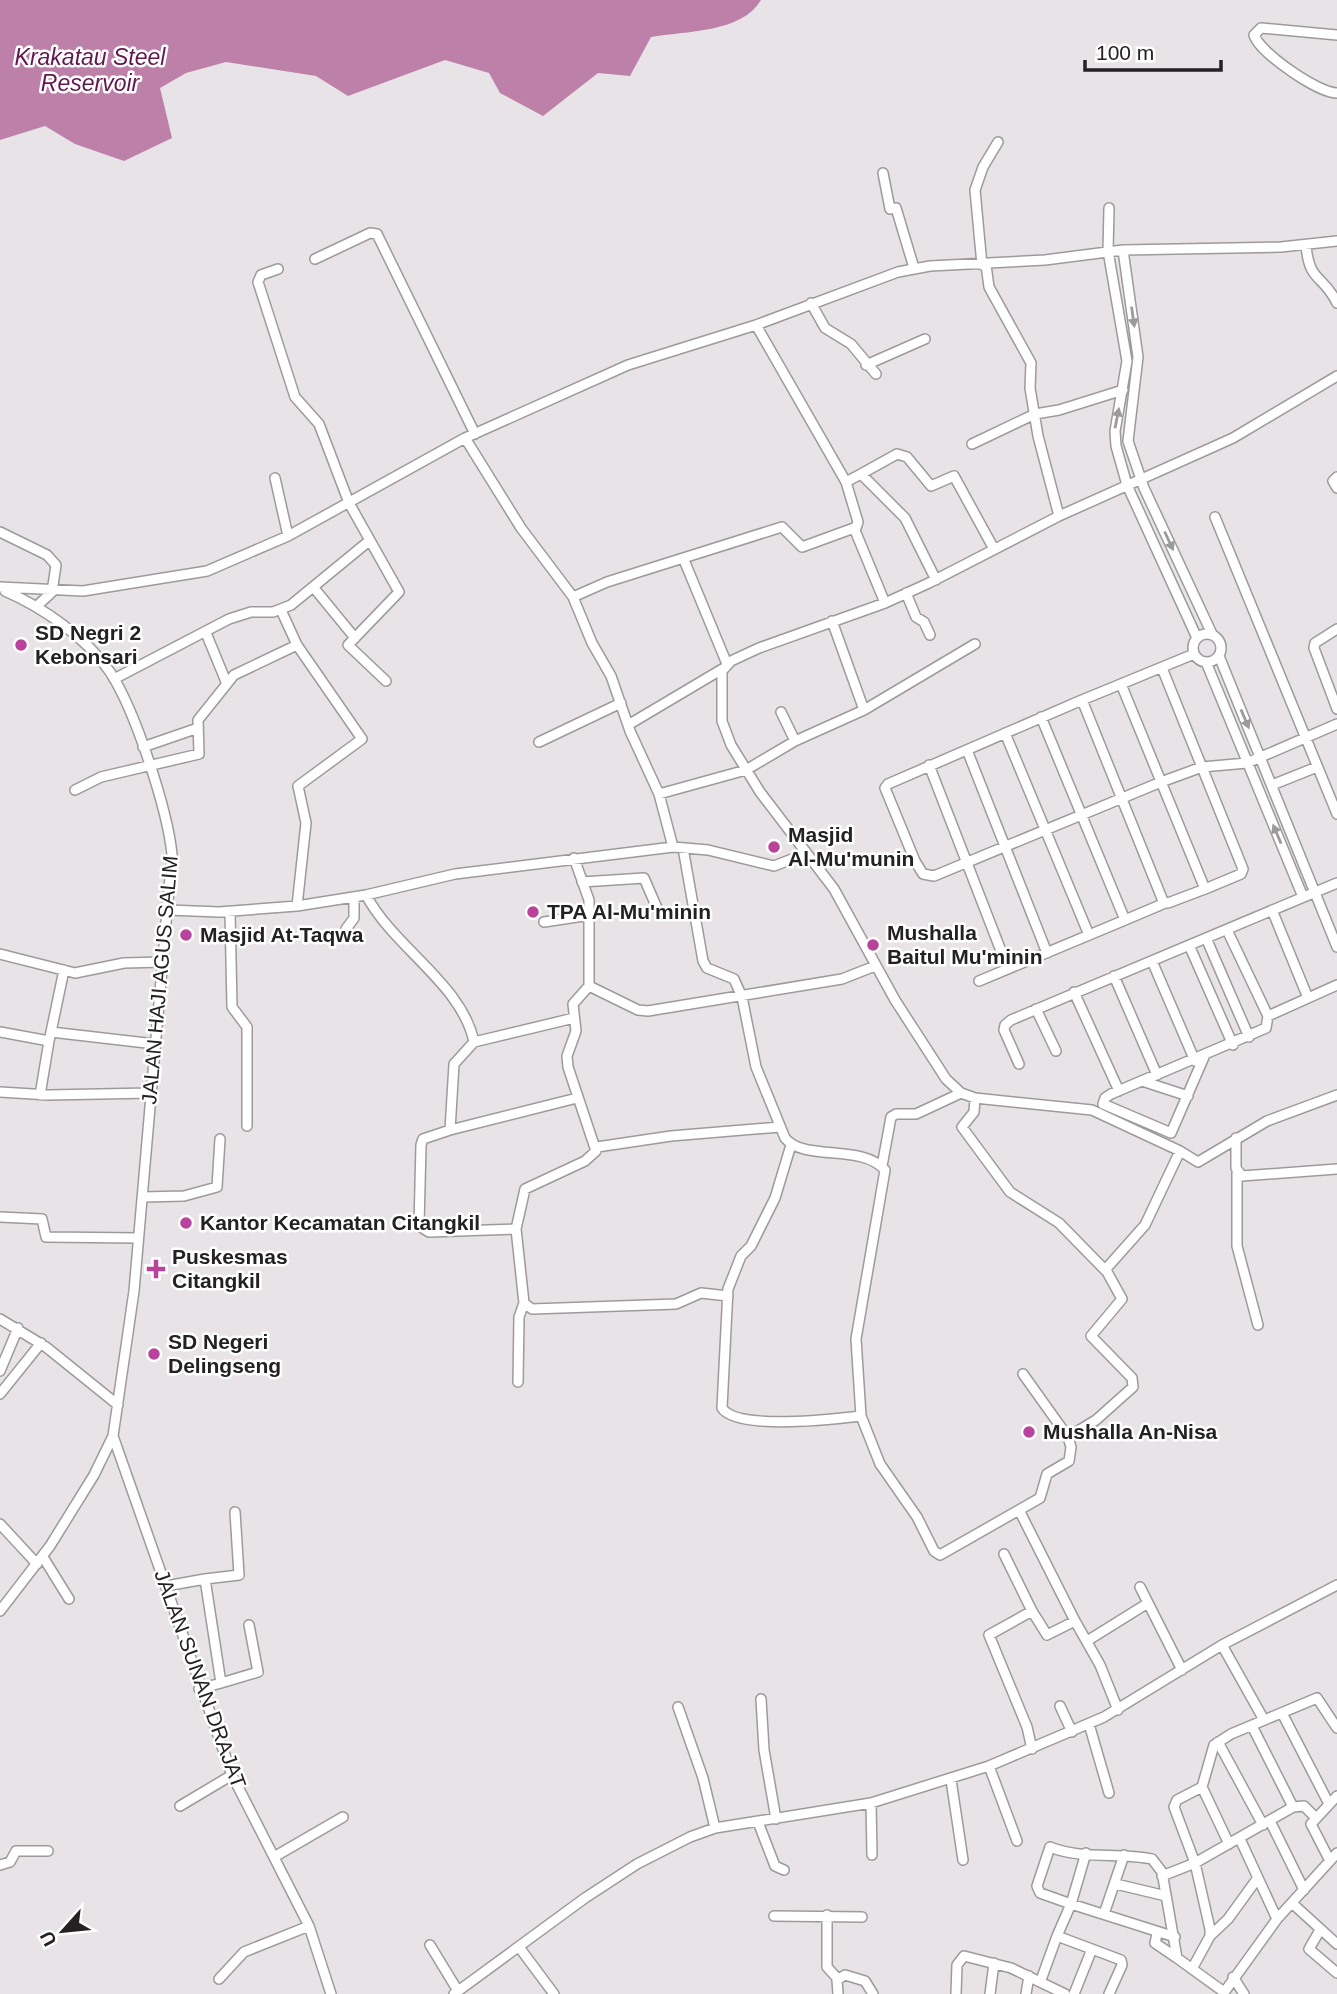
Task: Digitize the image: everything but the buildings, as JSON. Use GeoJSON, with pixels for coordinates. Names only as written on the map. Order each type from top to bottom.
{"type":"FeatureCollection","features":[{"type":"Feature","properties":{"kind":"street"},"geometry":{"type":"LineString","coordinates":[[1337,35],[1261,28],[1254,34],[1267,53],[1321,90],[1337,93]]}},
{"type":"Feature","properties":{"kind":"street"},"geometry":{"type":"LineString","coordinates":[[998,142],[983,167],[975,190],[984,265],[989,287],[1031,363],[1030,382],[1035,414],[1059,516]]}},
{"type":"Feature","properties":{"kind":"street"},"geometry":{"type":"LineString","coordinates":[[883,173],[890,209],[896,208],[914,268]]}},
{"type":"Feature","properties":{"kind":"street"},"geometry":{"type":"LineString","coordinates":[[1109,208],[1108,251],[1126,348],[1115,440],[1127,485],[1198,638]]}},
{"type":"Feature","properties":{"kind":"street"},"geometry":{"type":"LineString","coordinates":[[315,259],[370,233],[377,234],[475,434]]}},
{"type":"Feature","properties":{"kind":"street"},"geometry":{"type":"LineString","coordinates":[[0,588],[52,592],[107,589],[207,571],[288,536],[465,438],[628,365],[756,324],[914,268],[984,265],[1123,250],[1306,246],[1337,241]]}},
{"type":"Feature","properties":{"kind":"street"},"geometry":{"type":"LineString","coordinates":[[1306,246],[1310,271],[1329,288],[1337,303]]}},
{"type":"Feature","properties":{"kind":"street"},"geometry":{"type":"LineString","coordinates":[[1123,250],[1138,357],[1128,441],[1140,479],[1212,634],[1222,646],[1219,656],[1337,947]]}},
{"type":"Feature","properties":{"kind":"street"},"geometry":{"type":"LineString","coordinates":[[278,269],[261,275],[258,286],[295,397],[319,424],[349,503],[400,594],[348,646],[387,681]]}},
{"type":"Feature","properties":{"kind":"street"},"geometry":{"type":"LineString","coordinates":[[811,303],[825,328],[851,344],[876,374]]}},
{"type":"Feature","properties":{"kind":"street"},"geometry":{"type":"LineString","coordinates":[[756,324],[846,482],[858,522],[856,528],[884,603]]}},
{"type":"Feature","properties":{"kind":"street"},"geometry":{"type":"LineString","coordinates":[[866,365],[925,339]]}},
{"type":"Feature","properties":{"kind":"street"},"geometry":{"type":"LineString","coordinates":[[628,725],[759,648],[884,603],[936,580],[1059,516],[1233,438],[1337,376]]}},
{"type":"Feature","properties":{"kind":"street"},"geometry":{"type":"LineString","coordinates":[[972,444],[1035,414],[1059,410],[1123,390]]}},
{"type":"Feature","properties":{"kind":"street"},"geometry":{"type":"LineString","coordinates":[[465,438],[521,528],[573,597],[659,794],[678,848],[706,968],[734,979],[742,997],[751,1049],[780,1127],[792,1146]]}},
{"type":"Feature","properties":{"kind":"street"},"geometry":{"type":"LineString","coordinates":[[846,482],[897,454],[907,457],[931,486],[954,476],[994,549]]}},
{"type":"Feature","properties":{"kind":"street"},"geometry":{"type":"LineString","coordinates":[[861,474],[905,518],[936,580]]}},
{"type":"Feature","properties":{"kind":"street"},"geometry":{"type":"LineString","coordinates":[[1337,477],[1333,481],[1337,488]]}},
{"type":"Feature","properties":{"kind":"street"},"geometry":{"type":"LineString","coordinates":[[275,478],[288,536]]}},
{"type":"Feature","properties":{"kind":"street"},"geometry":{"type":"LineString","coordinates":[[1215,517],[1337,814]]}},
{"type":"Feature","properties":{"kind":"street"},"geometry":{"type":"LineString","coordinates":[[573,597],[607,582],[782,527],[802,547],[856,528]]}},
{"type":"Feature","properties":{"kind":"street"},"geometry":{"type":"LineString","coordinates":[[0,532],[52,559],[56,573],[52,592],[38,605]]}},
{"type":"Feature","properties":{"kind":"street"},"geometry":{"type":"LineString","coordinates":[[114,679],[239,615],[281,610],[314,588],[369,541]]}},
{"type":"Feature","properties":{"kind":"street"},"geometry":{"type":"LineString","coordinates":[[684,560],[725,666],[721,676],[722,721],[731,745],[805,854],[839,895],[876,965],[946,1079],[961,1093],[975,1098],[1092,1110],[1180,1150],[1198,1162],[1236,1138],[1282,1115],[1337,1095]]}},
{"type":"Feature","properties":{"kind":"street","name":"JALAN HAJI AGUS SALIM"},"geometry":{"type":"LineString","coordinates":[[0,588],[38,605],[100,661],[114,679],[143,747],[170,835],[168,910],[143,1197],[113,1436]]}},
{"type":"Feature","properties":{"kind":"street"},"geometry":{"type":"LineString","coordinates":[[314,588],[355,638]]}},
{"type":"Feature","properties":{"kind":"street"},"geometry":{"type":"LineString","coordinates":[[906,593],[916,617],[924,622],[929,635]]}},
{"type":"Feature","properties":{"kind":"street"},"geometry":{"type":"LineString","coordinates":[[281,610],[297,645],[362,739],[298,786],[306,823],[297,906]]}},
{"type":"Feature","properties":{"kind":"street"},"geometry":{"type":"LineString","coordinates":[[832,621],[864,710]]}},
{"type":"Feature","properties":{"kind":"street"},"geometry":{"type":"LineString","coordinates":[[1337,629],[1315,643],[1314,648],[1337,709]]}},
{"type":"Feature","properties":{"kind":"street"},"geometry":{"type":"LineString","coordinates":[[206,633],[228,684]]}},
{"type":"Feature","properties":{"kind":"street"},"geometry":{"type":"LineString","coordinates":[[1212,634],[1198,638],[1193,645],[1195,654],[1206,662],[1303,897]]}},
{"type":"Feature","properties":{"kind":"street"},"geometry":{"type":"LineString","coordinates":[[659,794],[746,770],[795,741],[864,710],[975,644]]}},
{"type":"Feature","properties":{"kind":"street"},"geometry":{"type":"LineString","coordinates":[[75,790],[101,778],[199,754],[198,720],[240,670],[297,645]]}},
{"type":"Feature","properties":{"kind":"street"},"geometry":{"type":"LineString","coordinates":[[1195,654],[888,784],[885,788],[923,874],[934,876],[966,864],[1202,767],[1247,763],[1337,724]]}},
{"type":"Feature","properties":{"kind":"street"},"geometry":{"type":"LineString","coordinates":[[1206,662],[1219,656]]}},
{"type":"Feature","properties":{"kind":"street"},"geometry":{"type":"LineString","coordinates":[[979,981],[1241,874],[1243,869],[1161,668]]}},
{"type":"Feature","properties":{"kind":"street"},"geometry":{"type":"LineString","coordinates":[[1121,684],[1205,889]]}},
{"type":"Feature","properties":{"kind":"street"},"geometry":{"type":"LineString","coordinates":[[1082,700],[1166,903]]}},
{"type":"Feature","properties":{"kind":"street"},"geometry":{"type":"LineString","coordinates":[[540,742],[621,703]]}},
{"type":"Feature","properties":{"kind":"street"},"geometry":{"type":"LineString","coordinates":[[781,712],[795,741]]}},
{"type":"Feature","properties":{"kind":"street"},"geometry":{"type":"LineString","coordinates":[[1041,717],[1125,920]]}},
{"type":"Feature","properties":{"kind":"street"},"geometry":{"type":"LineString","coordinates":[[143,747],[198,728]]}},
{"type":"Feature","properties":{"kind":"street"},"geometry":{"type":"LineString","coordinates":[[1005,733],[1089,935]]}},
{"type":"Feature","properties":{"kind":"street"},"geometry":{"type":"LineString","coordinates":[[967,750],[1047,953]]}},
{"type":"Feature","properties":{"kind":"street"},"geometry":{"type":"LineString","coordinates":[[929,765],[1008,969]]}},
{"type":"Feature","properties":{"kind":"street"},"geometry":{"type":"LineString","coordinates":[[1272,785],[1317,767]]}},
{"type":"Feature","properties":{"kind":"street"},"geometry":{"type":"LineString","coordinates":[[168,910],[230,912],[297,906],[366,895],[455,874],[678,848],[774,866],[805,854]]}},
{"type":"Feature","properties":{"kind":"street"},"geometry":{"type":"LineString","coordinates":[[518,1382],[519,1317],[524,1303],[516,1229],[525,1189],[585,1161],[593,1156],[597,1147],[577,1098],[567,1056],[576,1031],[573,1004],[589,986],[588,894],[574,859]]}},
{"type":"Feature","properties":{"kind":"street"},"geometry":{"type":"LineString","coordinates":[[582,882],[642,877],[657,908]]}},
{"type":"Feature","properties":{"kind":"street"},"geometry":{"type":"LineString","coordinates":[[1019,1064],[1005,1033],[1005,1025],[1074,992],[1337,883]]}},
{"type":"Feature","properties":{"kind":"street"},"geometry":{"type":"LineString","coordinates":[[366,895],[389,931],[461,1007],[474,1042]]}},
{"type":"Feature","properties":{"kind":"street"},"geometry":{"type":"LineString","coordinates":[[346,929],[354,918],[354,897]]}},
{"type":"Feature","properties":{"kind":"street"},"geometry":{"type":"LineString","coordinates":[[1272,911],[1308,998]]}},
{"type":"Feature","properties":{"kind":"street"},"geometry":{"type":"LineString","coordinates":[[230,912],[232,1007],[247,1027],[247,1126]]}},
{"type":"Feature","properties":{"kind":"street"},"geometry":{"type":"LineString","coordinates":[[544,922],[590,915]]}},
{"type":"Feature","properties":{"kind":"street"},"geometry":{"type":"LineString","coordinates":[[1152,961],[1199,1059],[1188,1096],[1169,1133],[1103,1104],[1105,1098],[1119,1091],[1142,1081],[1199,1059],[1233,1045],[1266,1028],[1268,1016],[1227,930]]}},
{"type":"Feature","properties":{"kind":"street"},"geometry":{"type":"LineString","coordinates":[[1206,938],[1249,1037]]}},
{"type":"Feature","properties":{"kind":"street"},"geometry":{"type":"LineString","coordinates":[[1189,946],[1233,1045]]}},
{"type":"Feature","properties":{"kind":"street"},"geometry":{"type":"LineString","coordinates":[[0,954],[85,973],[124,963],[163,962]]}},
{"type":"Feature","properties":{"kind":"street"},"geometry":{"type":"LineString","coordinates":[[589,986],[638,1010],[648,1011],[842,979],[876,965]]}},
{"type":"Feature","properties":{"kind":"street"},"geometry":{"type":"LineString","coordinates":[[40,1095],[64,970]]}},
{"type":"Feature","properties":{"kind":"street"},"geometry":{"type":"LineString","coordinates":[[1114,976],[1157,1075]]}},
{"type":"Feature","properties":{"kind":"street"},"geometry":{"type":"LineString","coordinates":[[1268,1016],[1337,985]]}},
{"type":"Feature","properties":{"kind":"street"},"geometry":{"type":"LineString","coordinates":[[1074,992],[1119,1091]]}},
{"type":"Feature","properties":{"kind":"street"},"geometry":{"type":"LineString","coordinates":[[1037,1009],[1056,1051]]}},
{"type":"Feature","properties":{"kind":"street"},"geometry":{"type":"LineString","coordinates":[[450,1130],[451,1068],[474,1042],[574,1018]]}},
{"type":"Feature","properties":{"kind":"street"},"geometry":{"type":"LineString","coordinates":[[0,1032],[155,1044]]}},
{"type":"Feature","properties":{"kind":"street"},"geometry":{"type":"LineString","coordinates":[[1142,1081],[1188,1096]]}},
{"type":"Feature","properties":{"kind":"street"},"geometry":{"type":"LineString","coordinates":[[0,1093],[150,1093]]}},
{"type":"Feature","properties":{"kind":"street"},"geometry":{"type":"LineString","coordinates":[[881,1166],[891,1117],[896,1114],[916,1114],[961,1093]]}},
{"type":"Feature","properties":{"kind":"street"},"geometry":{"type":"LineString","coordinates":[[516,1229],[429,1232],[419,1226],[423,1139],[577,1098]]}},
{"type":"Feature","properties":{"kind":"street"},"geometry":{"type":"LineString","coordinates":[[975,1098],[974,1112],[962,1127],[997,1177],[1020,1201],[1059,1223],[1106,1270],[1122,1299],[1091,1336],[1134,1384],[1096,1420],[1068,1437]]}},
{"type":"Feature","properties":{"kind":"street"},"geometry":{"type":"LineString","coordinates":[[597,1147],[671,1136],[780,1127]]}},
{"type":"Feature","properties":{"kind":"street"},"geometry":{"type":"LineString","coordinates":[[1236,1138],[1237,1246],[1258,1325]]}},
{"type":"Feature","properties":{"kind":"street"},"geometry":{"type":"LineString","coordinates":[[143,1197],[184,1196],[217,1187],[220,1139]]}},
{"type":"Feature","properties":{"kind":"street"},"geometry":{"type":"LineString","coordinates":[[792,1146],[851,1154],[881,1166],[885,1171],[856,1339],[861,1416],[880,1464],[917,1517],[934,1551],[940,1555],[1040,1498],[1047,1474],[1069,1461],[1071,1447],[1068,1437],[1023,1374]]}},
{"type":"Feature","properties":{"kind":"street"},"geometry":{"type":"LineString","coordinates":[[792,1146],[775,1198],[751,1246],[738,1263],[728,1296],[724,1412],[762,1420],[814,1421],[861,1416]]}},
{"type":"Feature","properties":{"kind":"street"},"geometry":{"type":"LineString","coordinates":[[1106,1270],[1151,1215],[1180,1150]]}},
{"type":"Feature","properties":{"kind":"street"},"geometry":{"type":"LineString","coordinates":[[1237,1173],[1251,1176],[1337,1169]]}},
{"type":"Feature","properties":{"kind":"street"},"geometry":{"type":"LineString","coordinates":[[0,1217],[43,1219],[46,1237],[138,1238]]}},
{"type":"Feature","properties":{"kind":"street"},"geometry":{"type":"LineString","coordinates":[[524,1303],[532,1309],[586,1308],[676,1304],[701,1293],[728,1296]]}},
{"type":"Feature","properties":{"kind":"street"},"geometry":{"type":"LineString","coordinates":[[0,1319],[41,1343],[118,1405]]}},
{"type":"Feature","properties":{"kind":"street"},"geometry":{"type":"LineString","coordinates":[[0,1371],[18,1328]]}},
{"type":"Feature","properties":{"kind":"street"},"geometry":{"type":"LineString","coordinates":[[0,1394],[41,1343]]}},
{"type":"Feature","properties":{"kind":"street"},"geometry":{"type":"LineString","coordinates":[[0,1611],[40,1560],[94,1475],[113,1436]]}},
{"type":"Feature","properties":{"kind":"street","name":"JALAN SUNAN DRAJAT"},"geometry":{"type":"LineString","coordinates":[[113,1436],[199,1689],[232,1775],[309,1926],[331,1994]]}},
{"type":"Feature","properties":{"kind":"street"},"geometry":{"type":"LineString","coordinates":[[1019,1510],[1087,1641],[1118,1710]]}},
{"type":"Feature","properties":{"kind":"street"},"geometry":{"type":"LineString","coordinates":[[166,1586],[239,1575],[235,1511]]}},
{"type":"Feature","properties":{"kind":"street"},"geometry":{"type":"LineString","coordinates":[[0,1524],[40,1560],[69,1599]]}},
{"type":"Feature","properties":{"kind":"street"},"geometry":{"type":"LineString","coordinates":[[1004,1554],[1046,1635],[1075,1620]]}},
{"type":"Feature","properties":{"kind":"street"},"geometry":{"type":"LineString","coordinates":[[205,1579],[221,1683]]}},
{"type":"Feature","properties":{"kind":"street"},"geometry":{"type":"LineString","coordinates":[[430,1945],[456,1993],[637,1864],[715,1828],[871,1804],[951,1780],[1032,1749],[1118,1710],[1222,1645],[1337,1585]]}},
{"type":"Feature","properties":{"kind":"street"},"geometry":{"type":"LineString","coordinates":[[1140,1587],[1182,1670]]}},
{"type":"Feature","properties":{"kind":"street"},"geometry":{"type":"LineString","coordinates":[[1087,1641],[1148,1603]]}},
{"type":"Feature","properties":{"kind":"street"},"geometry":{"type":"LineString","coordinates":[[1032,1611],[989,1635],[1027,1727],[1032,1749]]}},
{"type":"Feature","properties":{"kind":"street"},"geometry":{"type":"LineString","coordinates":[[199,1689],[258,1672],[249,1625]]}},
{"type":"Feature","properties":{"kind":"street"},"geometry":{"type":"LineString","coordinates":[[1222,1645],[1264,1720]]}},
{"type":"Feature","properties":{"kind":"street"},"geometry":{"type":"LineString","coordinates":[[1229,1844],[1202,1787],[1209,1753],[1218,1742],[1317,1698],[1337,1728]]}},
{"type":"Feature","properties":{"kind":"street"},"geometry":{"type":"LineString","coordinates":[[761,1699],[764,1750],[776,1818]]}},
{"type":"Feature","properties":{"kind":"street"},"geometry":{"type":"LineString","coordinates":[[1060,1706],[1072,1732]]}},
{"type":"Feature","properties":{"kind":"street"},"geometry":{"type":"LineString","coordinates":[[678,1707],[701,1770],[715,1828]]}},
{"type":"Feature","properties":{"kind":"street"},"geometry":{"type":"LineString","coordinates":[[1282,1713],[1329,1804]]}},
{"type":"Feature","properties":{"kind":"street"},"geometry":{"type":"LineString","coordinates":[[1089,1724],[1109,1793]]}},
{"type":"Feature","properties":{"kind":"street"},"geometry":{"type":"LineString","coordinates":[[1252,1726],[1293,1807]]}},
{"type":"Feature","properties":{"kind":"street"},"geometry":{"type":"LineString","coordinates":[[1218,1742],[1304,1891]]}},
{"type":"Feature","properties":{"kind":"street"},"geometry":{"type":"LineString","coordinates":[[989,1766],[1017,1841]]}},
{"type":"Feature","properties":{"kind":"street"},"geometry":{"type":"LineString","coordinates":[[180,1806],[232,1775]]}},
{"type":"Feature","properties":{"kind":"street"},"geometry":{"type":"LineString","coordinates":[[951,1780],[963,1860]]}},
{"type":"Feature","properties":{"kind":"street"},"geometry":{"type":"LineString","coordinates":[[1202,1787],[1177,1800],[1174,1807],[1195,1863],[1210,1936]]}},
{"type":"Feature","properties":{"kind":"street"},"geometry":{"type":"LineString","coordinates":[[1330,1861],[1311,1824],[1337,1796]]}},
{"type":"Feature","properties":{"kind":"street"},"geometry":{"type":"LineString","coordinates":[[871,1804],[872,1855]]}},
{"type":"Feature","properties":{"kind":"street"},"geometry":{"type":"LineString","coordinates":[[1162,1876],[1195,1863],[1293,1807],[1304,1806],[1315,1817]]}},
{"type":"Feature","properties":{"kind":"street"},"geometry":{"type":"LineString","coordinates":[[274,1857],[343,1817]]}},
{"type":"Feature","properties":{"kind":"street"},"geometry":{"type":"LineString","coordinates":[[758,1822],[775,1866],[784,1870]]}},
{"type":"Feature","properties":{"kind":"street"},"geometry":{"type":"LineString","coordinates":[[1240,1839],[1277,1919]]}},
{"type":"Feature","properties":{"kind":"street"},"geometry":{"type":"LineString","coordinates":[[1175,1937],[1157,1934],[1038,1891],[1044,1861],[1050,1847],[1152,1859],[1158,1864],[1175,1937],[1177,1958]]}},
{"type":"Feature","properties":{"kind":"street"},"geometry":{"type":"LineString","coordinates":[[0,1864],[10,1862],[16,1851],[48,1851]]}},
{"type":"Feature","properties":{"kind":"street"},"geometry":{"type":"LineString","coordinates":[[1041,1980],[1071,1904],[1086,1853]]}},
{"type":"Feature","properties":{"kind":"street"},"geometry":{"type":"LineString","coordinates":[[1157,1934],[1155,1943],[1223,1993],[1277,1919],[1337,1853]]}},
{"type":"Feature","properties":{"kind":"street"},"geometry":{"type":"LineString","coordinates":[[1104,1914],[1124,1855]]}},
{"type":"Feature","properties":{"kind":"street"},"geometry":{"type":"LineString","coordinates":[[1192,1969],[1210,1936],[1228,1919],[1257,1879]]}},
{"type":"Feature","properties":{"kind":"street"},"geometry":{"type":"LineString","coordinates":[[1116,1884],[1166,1896]]}},
{"type":"Feature","properties":{"kind":"street"},"geometry":{"type":"LineString","coordinates":[[1293,1903],[1337,1944]]}},
{"type":"Feature","properties":{"kind":"street"},"geometry":{"type":"LineString","coordinates":[[827,1915],[827,1967],[838,1978],[838,1994]]}},
{"type":"Feature","properties":{"kind":"street"},"geometry":{"type":"LineString","coordinates":[[774,1916],[862,1917]]}},
{"type":"Feature","properties":{"kind":"street"},"geometry":{"type":"LineString","coordinates":[[219,1979],[244,1952],[309,1926]]}},
{"type":"Feature","properties":{"kind":"street"},"geometry":{"type":"LineString","coordinates":[[1320,1930],[1309,1949],[1337,1973]]}},
{"type":"Feature","properties":{"kind":"street"},"geometry":{"type":"LineString","coordinates":[[1057,1936],[1122,1962],[1109,1994]]}},
{"type":"Feature","properties":{"kind":"street"},"geometry":{"type":"LineString","coordinates":[[519,1947],[554,1994]]}},
{"type":"Feature","properties":{"kind":"street"},"geometry":{"type":"LineString","coordinates":[[1074,1994],[1092,1949]]}},
{"type":"Feature","properties":{"kind":"street"},"geometry":{"type":"LineString","coordinates":[[956,1994],[959,1959],[964,1956],[994,1963],[1041,1980],[1065,1994]]}},
{"type":"Feature","properties":{"kind":"street"},"geometry":{"type":"LineString","coordinates":[[990,1994],[994,1963]]}},
{"type":"Feature","properties":{"kind":"street"},"geometry":{"type":"LineString","coordinates":[[838,1978],[845,1975],[855,1977],[867,1984],[873,1994]]}},
{"type":"Feature","properties":{"kind":"street"},"geometry":{"type":"LineString","coordinates":[[1026,1994],[1029,1976]]}},
{"type":"Feature","properties":{"kind":"street"},"geometry":{"type":"LineString","coordinates":[[1233,1977],[1244,1994]]}},
{"type":"Feature","properties":{"kind":"water","name":"Krakatau Steel Reservoir"},"geometry":{"type":"Polygon","coordinates":[[[0,0],[761,0],[752,11],[727,25],[651,37],[630,76],[598,73],[543,116],[500,93],[489,73],[445,60],[348,96],[316,76],[226,62],[186,73],[160,88],[172,138],[124,161],[75,144],[45,126],[0,140],[0,0]]]}},
{"type":"Feature","properties":{"kind":"place","name":"SD Negri 2 Kebonsari"},"geometry":{"type":"Point","coordinates":[21,645]}},
{"type":"Feature","properties":{"kind":"place","name":"Masjid Al-Mu'munin"},"geometry":{"type":"Point","coordinates":[774,847]}},
{"type":"Feature","properties":{"kind":"place","name":"TPA Al-Mu'minin"},"geometry":{"type":"Point","coordinates":[533,912]}},
{"type":"Feature","properties":{"kind":"place","name":"Masjid At-Taqwa"},"geometry":{"type":"Point","coordinates":[186,935]}},
{"type":"Feature","properties":{"kind":"place","name":"Mushalla Baitul Mu'minin"},"geometry":{"type":"Point","coordinates":[873,945]}},
{"type":"Feature","properties":{"kind":"place","name":"Kantor Kecamatan Citangkil"},"geometry":{"type":"Point","coordinates":[186,1223]}},
{"type":"Feature","properties":{"kind":"place","name":"Puskesmas Citangkil"},"geometry":{"type":"Point","coordinates":[156,1269]}},
{"type":"Feature","properties":{"kind":"place","name":"SD Negeri Delingseng"},"geometry":{"type":"Point","coordinates":[154,1354]}},
{"type":"Feature","properties":{"kind":"place","name":"Mushalla An-Nisa"},"geometry":{"type":"Point","coordinates":[1029,1432]}}]}
